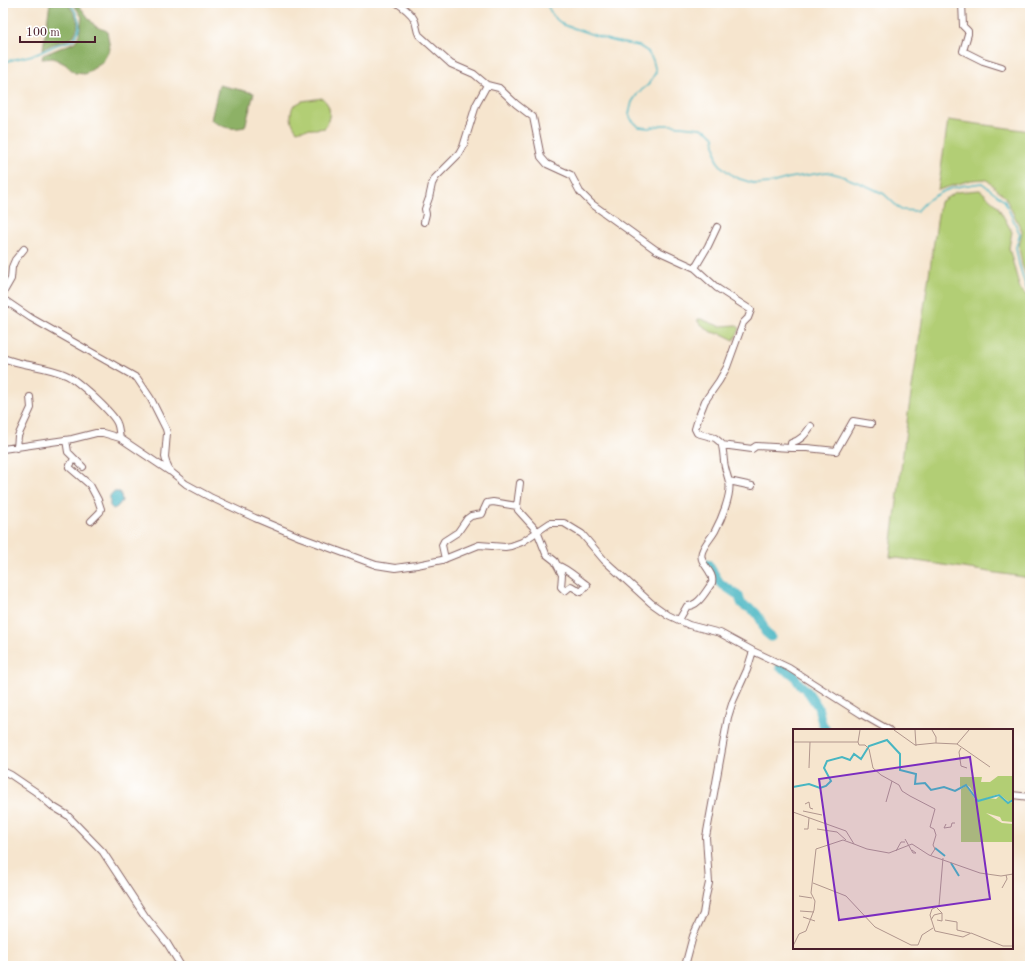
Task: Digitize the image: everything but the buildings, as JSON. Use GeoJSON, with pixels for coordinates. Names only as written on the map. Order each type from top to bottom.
{"type":"FeatureCollection","features":[{"type":"Feature","properties":{"kind":"street"},"geometry":{"type":"LineString","coordinates":[[397,3],[415,20],[417,31],[430,45],[452,64],[474,74],[488,85],[500,88],[516,104],[533,117],[541,158],[547,164],[571,175],[580,192],[592,204],[656,250],[695,268],[717,288],[748,307],[751,311],[748,318],[742,323],[724,372],[702,406],[695,429],[696,433],[719,440],[722,445],[725,468],[729,481],[729,491],[728,501],[714,534],[702,551],[701,559],[710,571],[713,580],[712,583],[698,602],[693,606],[687,606],[679,620]]}},
{"type":"Feature","properties":{"kind":"street"},"geometry":{"type":"LineString","coordinates":[[962,3],[963,26],[968,31],[963,51],[983,61],[1002,67]]}},
{"type":"Feature","properties":{"kind":"street"},"geometry":{"type":"LineString","coordinates":[[424,222],[426,214],[425,209],[432,184],[463,147],[476,105],[488,85]]}},
{"type":"Feature","properties":{"kind":"street"},"geometry":{"type":"LineString","coordinates":[[695,268],[708,246],[716,227]]}},
{"type":"Feature","properties":{"kind":"street"},"geometry":{"type":"LineString","coordinates":[[3,292],[11,279],[12,267],[24,249]]}},
{"type":"Feature","properties":{"kind":"street"},"geometry":{"type":"LineString","coordinates":[[3,299],[32,318],[137,378],[151,399],[166,429],[166,461],[170,471]]}},
{"type":"Feature","properties":{"kind":"street"},"geometry":{"type":"LineString","coordinates":[[3,358],[15,363],[48,370],[70,377],[112,416],[117,424],[120,438]]}},
{"type":"Feature","properties":{"kind":"street"},"geometry":{"type":"LineString","coordinates":[[17,448],[18,436],[31,408],[30,397]]}},
{"type":"Feature","properties":{"kind":"street"},"geometry":{"type":"LineString","coordinates":[[722,445],[752,449],[756,446],[836,451],[853,421],[872,424]]}},
{"type":"Feature","properties":{"kind":"street"},"geometry":{"type":"LineString","coordinates":[[790,448],[791,443],[799,440],[805,435],[811,426]]}},
{"type":"Feature","properties":{"kind":"street"},"geometry":{"type":"LineString","coordinates":[[3,449],[66,440],[100,433],[120,438],[170,471],[186,484],[210,498],[300,537],[369,563],[386,567],[395,568],[417,566],[445,559],[479,545],[511,546],[522,542],[553,522],[564,523],[582,534],[604,560],[651,603],[668,615],[689,625],[720,633],[789,668],[887,729]]}},
{"type":"Feature","properties":{"kind":"street"},"geometry":{"type":"LineString","coordinates":[[66,440],[68,452],[74,460],[83,467]]}},
{"type":"Feature","properties":{"kind":"street"},"geometry":{"type":"LineString","coordinates":[[74,460],[69,467],[90,485],[98,500],[100,512],[91,521]]}},
{"type":"Feature","properties":{"kind":"street"},"geometry":{"type":"LineString","coordinates":[[729,481],[752,486]]}},
{"type":"Feature","properties":{"kind":"street"},"geometry":{"type":"LineString","coordinates":[[520,483],[517,506],[518,510],[537,532],[546,554],[557,565],[562,575],[561,587],[564,591],[571,586],[581,592],[587,585],[565,568],[557,565]]}},
{"type":"Feature","properties":{"kind":"street"},"geometry":{"type":"LineString","coordinates":[[445,559],[442,545],[444,541],[458,532],[467,519],[471,516],[482,514],[487,503],[493,502],[517,506]]}},
{"type":"Feature","properties":{"kind":"street"},"geometry":{"type":"LineString","coordinates":[[685,966],[693,936],[703,914],[708,883],[706,837],[728,718],[733,701],[747,670],[753,651]]}},
{"type":"Feature","properties":{"kind":"street"},"geometry":{"type":"LineString","coordinates":[[3,771],[36,792],[52,806],[67,815],[103,852],[144,916],[167,943],[181,966]]}},
{"type":"Feature","properties":{"kind":"street"},"geometry":{"type":"LineString","coordinates":[[1013,795],[1030,797]]}},
{"type":"Feature","properties":{"kind":"green space"},"geometry":{"type":"Polygon","coordinates":[[[50,3],[68,3],[76,16],[78,24],[72,38],[43,49],[50,3]]]}},
{"type":"Feature","properties":{"kind":"green space"},"geometry":{"type":"Polygon","coordinates":[[[73,3],[77,3],[95,26],[107,31],[110,49],[102,63],[85,74],[75,73],[65,64],[53,58],[42,59],[43,55],[75,42],[79,35],[82,17],[73,3]]]}},
{"type":"Feature","properties":{"kind":"green space"},"geometry":{"type":"Polygon","coordinates":[[[219,85],[254,93],[245,127],[227,128],[211,120],[219,85]]]}},
{"type":"Feature","properties":{"kind":"green space"},"geometry":{"type":"Polygon","coordinates":[[[322,98],[328,105],[330,112],[325,128],[297,131],[291,119],[293,106],[302,101],[322,98]]]}},
{"type":"Feature","properties":{"kind":"green space"},"geometry":{"type":"Polygon","coordinates":[[[948,120],[1030,131],[1030,286],[1022,265],[1019,247],[1022,231],[1005,197],[986,179],[971,180],[938,190],[948,120]]]}},
{"type":"Feature","properties":{"kind":"green space"},"geometry":{"type":"Polygon","coordinates":[[[980,190],[997,205],[1012,232],[1009,248],[1020,289],[1030,299],[1030,578],[890,557],[908,414],[940,202],[956,192],[980,190]]]}},
{"type":"Feature","properties":{"kind":"green space"},"geometry":{"type":"Polygon","coordinates":[[[698,319],[719,326],[737,325],[740,329],[734,340],[720,333],[711,332],[698,322],[698,319]]]}},
{"type":"Feature","properties":{"kind":"water"},"geometry":{"type":"Polygon","coordinates":[[[113,492],[120,492],[122,501],[113,509],[110,506],[110,496],[113,492]]]}},
{"type":"Feature","properties":{"kind":"waterway"},"geometry":{"type":"LineString","coordinates":[[3,62],[37,54],[56,45],[73,40],[78,30],[79,21],[70,3]]}},
{"type":"Feature","properties":{"kind":"waterway"},"geometry":{"type":"LineString","coordinates":[[546,3],[553,16],[564,25],[612,41],[639,46],[647,51],[653,60],[656,72],[648,85],[638,93],[632,102],[629,114],[631,119],[639,127],[649,128],[662,125],[671,125],[700,128],[708,131],[714,137],[717,161],[733,176],[740,179],[756,184],[771,183],[789,178],[827,172],[839,175],[884,194],[901,210],[917,211],[928,200],[941,192],[960,186],[982,183],[1004,200],[1020,234],[1016,247],[1019,264],[1027,290],[1030,291]]}},
{"type":"Feature","properties":{"kind":"waterway"},"geometry":{"type":"LineString","coordinates":[[708,564],[720,583],[739,596],[741,603],[756,613],[764,627],[765,632],[771,637]]}},
{"type":"Feature","properties":{"kind":"waterway"},"geometry":{"type":"LineString","coordinates":[[780,667],[794,675],[798,682],[808,692],[818,707],[822,723],[825,729]]}}]}
